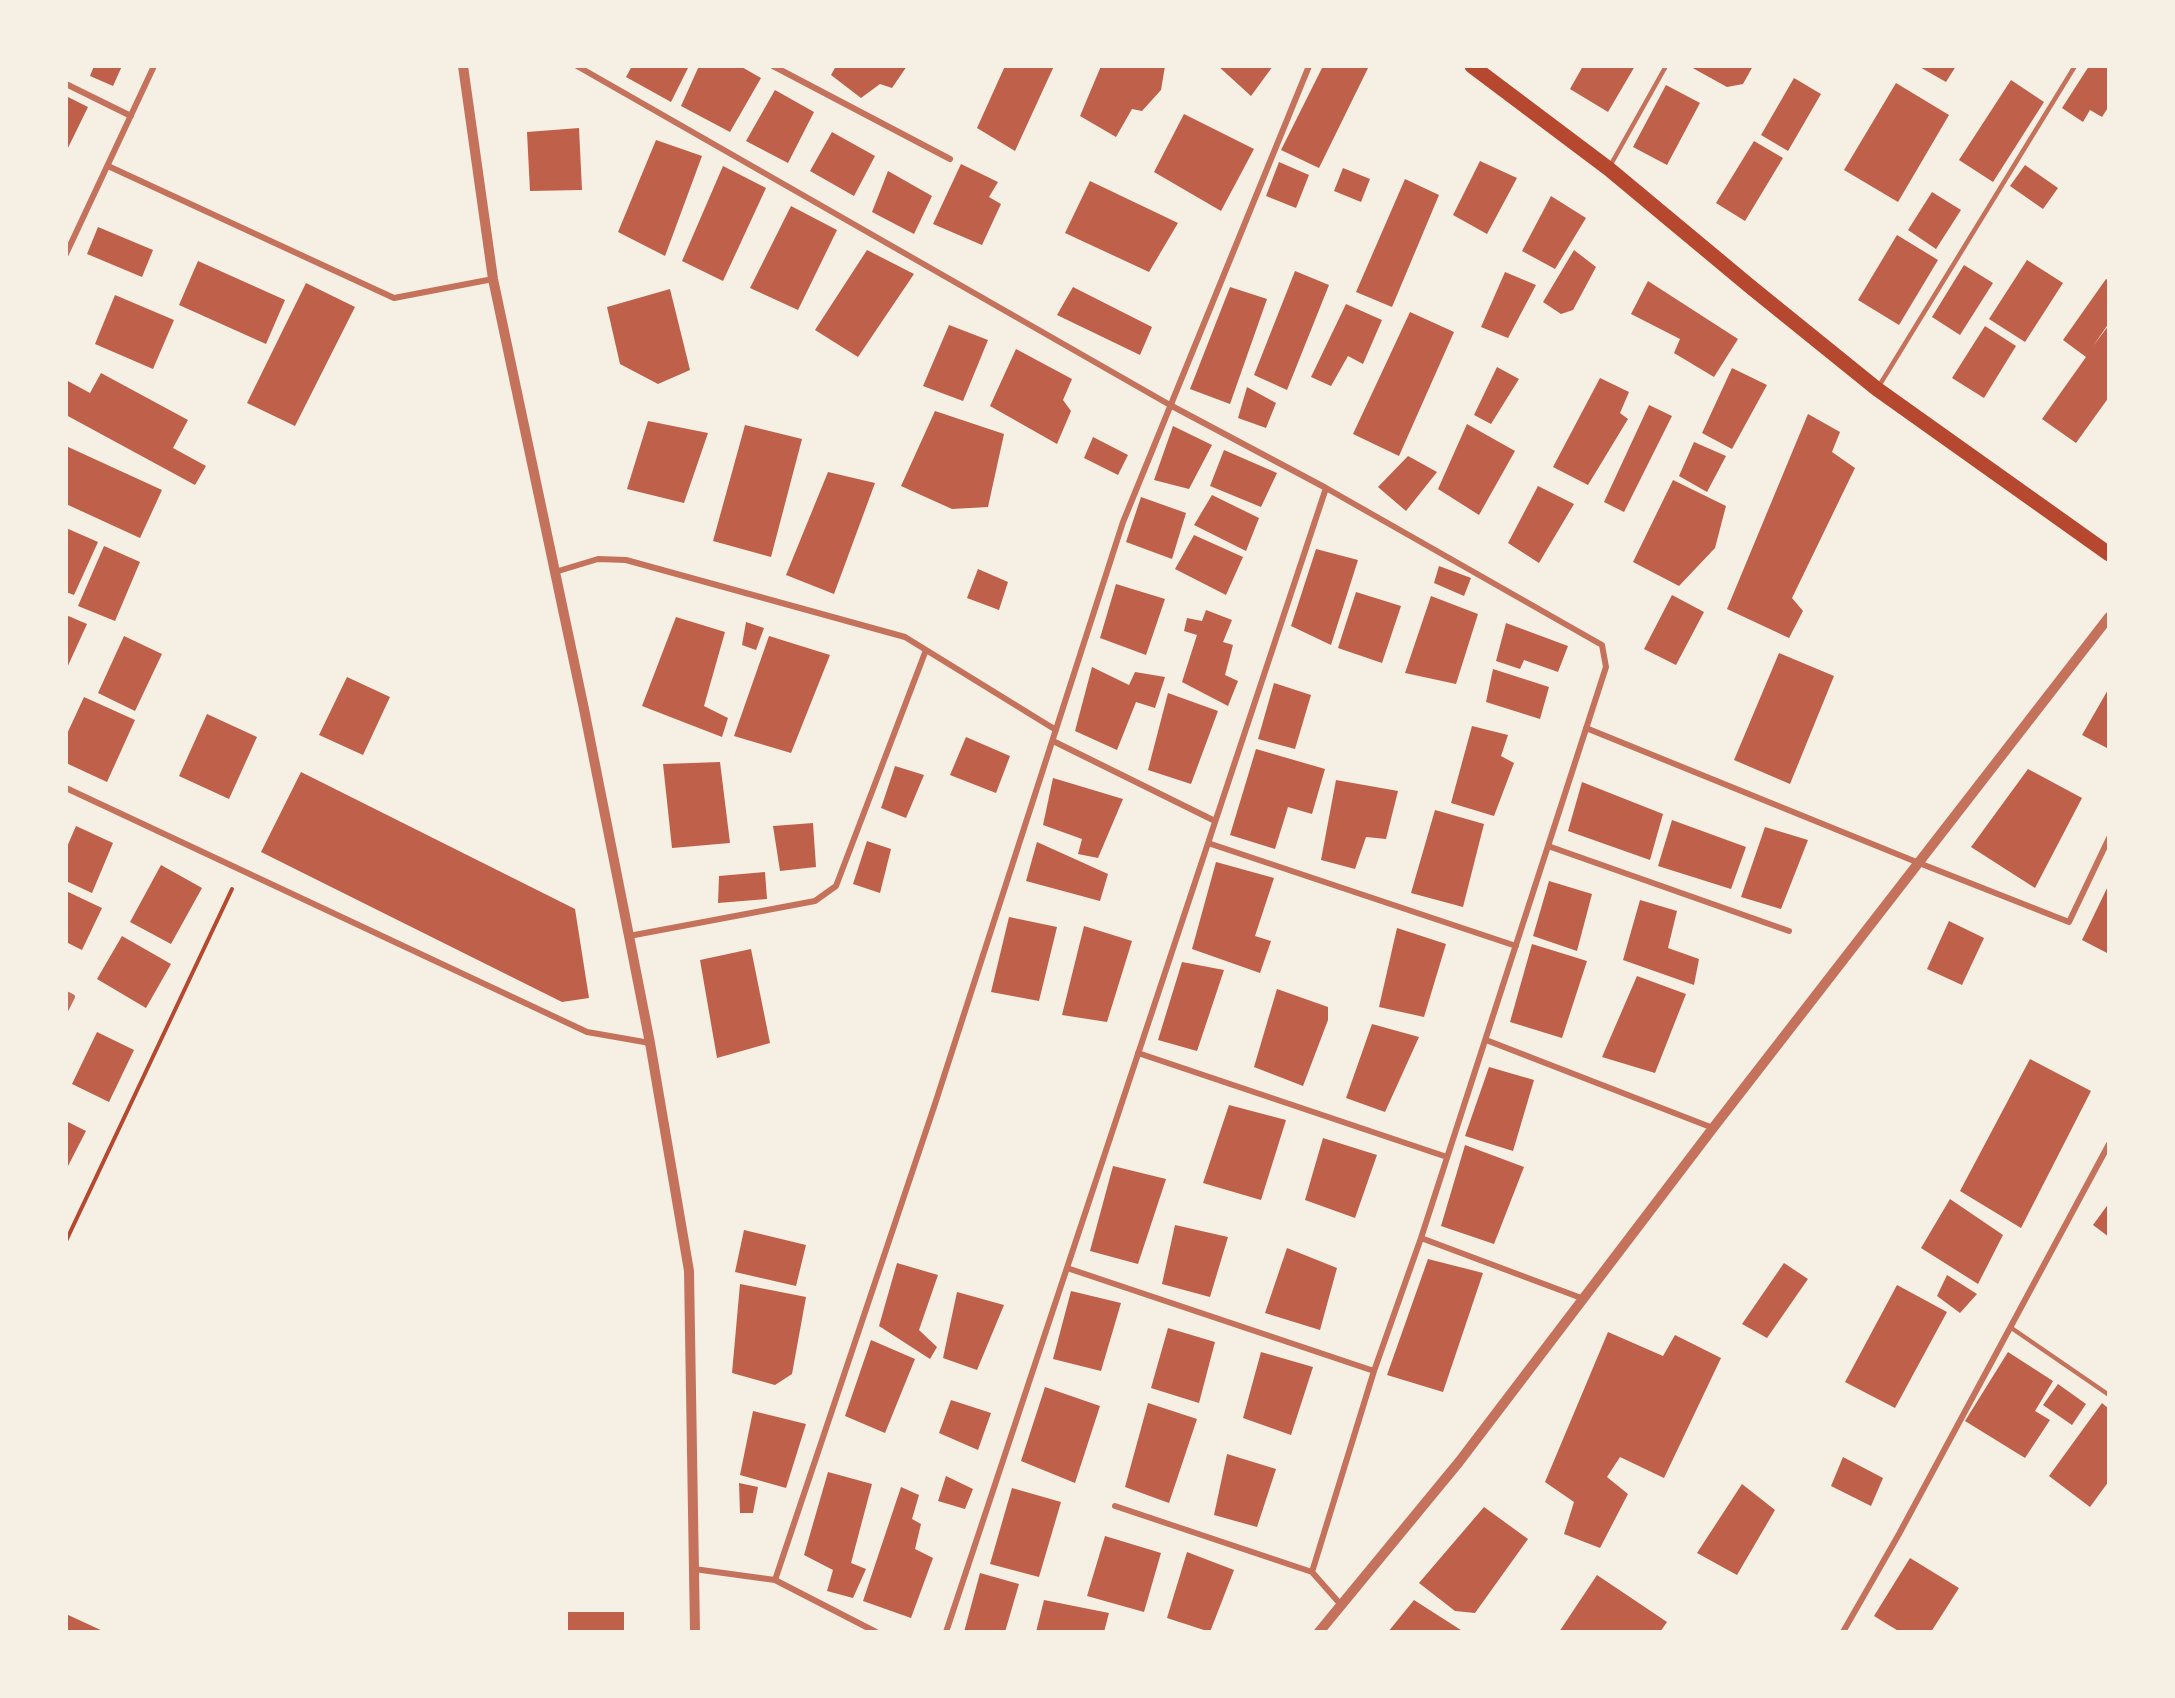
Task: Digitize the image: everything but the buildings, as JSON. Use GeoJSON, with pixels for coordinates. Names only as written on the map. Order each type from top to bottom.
{"type":"FeatureCollection","features":[{"type":"Feature","properties":{"kind":"main road"},"geometry":{"type":"LineString","coordinates":[[1472,66],[1609,169],[1877,389],[2109,554]]}},
{"type":"Feature","properties":{"kind":"street"},"geometry":{"type":"LineString","coordinates":[[66,254],[154,66]]}},
{"type":"Feature","properties":{"kind":"street"},"geometry":{"type":"LineString","coordinates":[[463,66],[493,279],[630,936],[689,1271],[695,1632]]}},
{"type":"Feature","properties":{"kind":"street"},"geometry":{"type":"LineString","coordinates":[[577,66],[1170,405],[1326,488],[1602,645],[1606,667],[1448,1157],[1374,1371],[1312,1572]]}},
{"type":"Feature","properties":{"kind":"street"},"geometry":{"type":"LineString","coordinates":[[773,66],[950,159]]}},
{"type":"Feature","properties":{"kind":"street"},"geometry":{"type":"LineString","coordinates":[[775,1580],[934,1107],[1123,522],[1309,66]]}},
{"type":"Feature","properties":{"kind":"street"},"geometry":{"type":"LineString","coordinates":[[66,84],[131,116]]}},
{"type":"Feature","properties":{"kind":"street"},"geometry":{"type":"LineString","coordinates":[[108,166],[394,298],[493,279]]}},
{"type":"Feature","properties":{"kind":"street"},"geometry":{"type":"LineString","coordinates":[[946,1632],[1326,488]]}},
{"type":"Feature","properties":{"kind":"street"},"geometry":{"type":"LineString","coordinates":[[555,572],[598,559],[626,560],[905,637],[1056,730]]}},
{"type":"Feature","properties":{"kind":"street"},"geometry":{"type":"LineString","coordinates":[[1319,1632],[1459,1462],[1713,1128],[2109,617]]}},
{"type":"Feature","properties":{"kind":"street"},"geometry":{"type":"LineString","coordinates":[[630,936],[815,901],[836,886],[926,650]]}},
{"type":"Feature","properties":{"kind":"street"},"geometry":{"type":"LineString","coordinates":[[1586,728],[2069,922],[2109,838]]}},
{"type":"Feature","properties":{"kind":"street"},"geometry":{"type":"LineString","coordinates":[[1053,741],[1215,821]]}},
{"type":"Feature","properties":{"kind":"street"},"geometry":{"type":"LineString","coordinates":[[66,788],[587,1032],[650,1043]]}},
{"type":"Feature","properties":{"kind":"street"},"geometry":{"type":"LineString","coordinates":[[1208,843],[1516,946]]}},
{"type":"Feature","properties":{"kind":"street"},"geometry":{"type":"LineString","coordinates":[[1548,846],[1789,932]]}},
{"type":"Feature","properties":{"kind":"street"},"geometry":{"type":"LineString","coordinates":[[66,994],[72,997],[66,1009]]}},
{"type":"Feature","properties":{"kind":"street"},"geometry":{"type":"LineString","coordinates":[[1486,1040],[1713,1128]]}},
{"type":"Feature","properties":{"kind":"street"},"geometry":{"type":"LineString","coordinates":[[1138,1053],[1448,1157]]}},
{"type":"Feature","properties":{"kind":"street"},"geometry":{"type":"LineString","coordinates":[[1843,1632],[1904,1524],[2109,1144]]}},
{"type":"Feature","properties":{"kind":"street"},"geometry":{"type":"LineString","coordinates":[[1421,1238],[1584,1299]]}},
{"type":"Feature","properties":{"kind":"street"},"geometry":{"type":"LineString","coordinates":[[1067,1268],[1374,1371]]}},
{"type":"Feature","properties":{"kind":"street"},"geometry":{"type":"LineString","coordinates":[[1115,1506],[1312,1572],[1342,1606]]}},
{"type":"Feature","properties":{"kind":"street"},"geometry":{"type":"LineString","coordinates":[[694,1569],[775,1580],[876,1632]]}},
{"type":"Feature","properties":{"kind":"lane"},"geometry":{"type":"LineString","coordinates":[[1609,169],[1666,66]]}},
{"type":"Feature","properties":{"kind":"lane"},"geometry":{"type":"LineString","coordinates":[[1877,389],[2075,66]]}},
{"type":"Feature","properties":{"kind":"lane"},"geometry":{"type":"LineString","coordinates":[[2010,1327],[2109,1395]]}},
{"type":"Feature","properties":{"kind":"path"},"geometry":{"type":"LineString","coordinates":[[66,1241],[241,870]]}}]}
